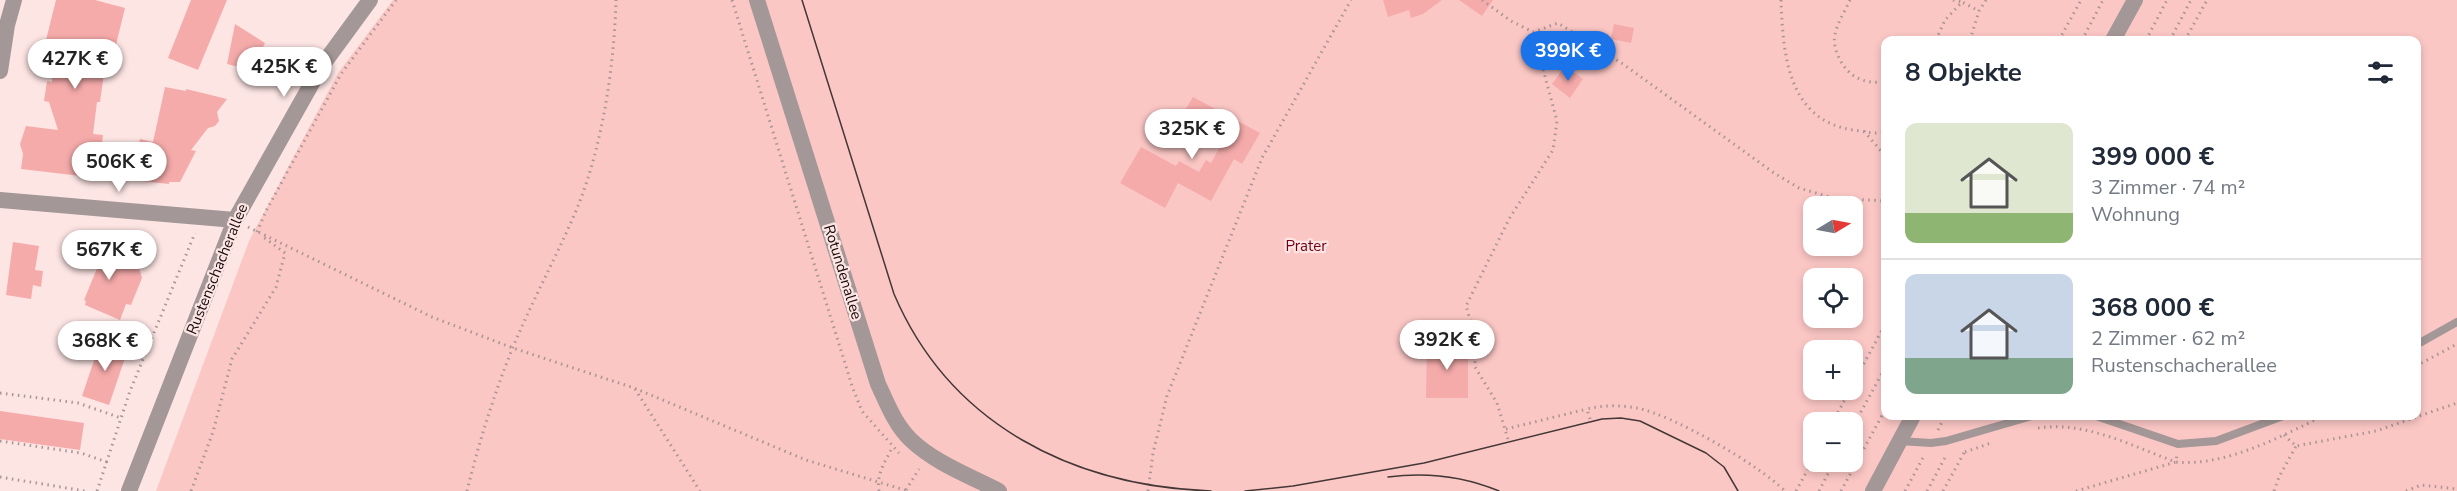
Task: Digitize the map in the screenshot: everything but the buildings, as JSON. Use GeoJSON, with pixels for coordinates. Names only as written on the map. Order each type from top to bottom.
{"type":"FeatureCollection","features":[{"type":"Feature","properties":{"kind":"street"},"geometry":{"type":"LineString","coordinates":[[0,71],[7,25],[14,0]]}},
{"type":"Feature","properties":{"kind":"street","name":"Rustenschacherallee"},"geometry":{"type":"LineString","coordinates":[[129,491],[235,220],[321,67],[370,0]]}},
{"type":"Feature","properties":{"kind":"street","name":"Rotundenallee"},"geometry":{"type":"LineString","coordinates":[[757,0],[878,384],[897,423],[911,440],[938,459],[999,491]]}},
{"type":"Feature","properties":{"kind":"street"},"geometry":{"type":"LineString","coordinates":[[2115,36],[2135,0]]}},
{"type":"Feature","properties":{"kind":"street"},"geometry":{"type":"LineString","coordinates":[[0,200],[235,220]]}},
{"type":"Feature","properties":{"kind":"street"},"geometry":{"type":"LineString","coordinates":[[1873,491],[1911,420]]}},
{"type":"Feature","properties":{"kind":"lane"},"geometry":{"type":"LineString","coordinates":[[2421,342],[2457,322]]}},
{"type":"Feature","properties":{"kind":"lane"},"geometry":{"type":"LineString","coordinates":[[1899,441],[1931,443],[1974,434],[2019,420]]}},
{"type":"Feature","properties":{"kind":"lane"},"geometry":{"type":"LineString","coordinates":[[2108,420],[2178,444],[2216,441],[2271,420]]}},
{"type":"Feature","properties":{"kind":"path"},"geometry":{"type":"LineString","coordinates":[[256,231],[340,74],[396,0]]}},
{"type":"Feature","properties":{"kind":"path"},"geometry":{"type":"LineString","coordinates":[[467,491],[479,441],[513,348],[578,204],[585,182],[604,113],[615,46],[616,0]]}},
{"type":"Feature","properties":{"kind":"path"},"geometry":{"type":"LineString","coordinates":[[1148,491],[1149,473],[1167,396],[1262,159],[1351,0]]}},
{"type":"Feature","properties":{"kind":"path"},"geometry":{"type":"LineString","coordinates":[[1482,0],[1511,21],[1533,32],[1557,23],[1623,64],[1774,173],[1799,188],[1833,198],[1881,201]]}},
{"type":"Feature","properties":{"kind":"path"},"geometry":{"type":"LineString","coordinates":[[1781,0],[1783,48],[1791,79],[1798,94],[1813,112],[1841,128],[1881,133]]}},
{"type":"Feature","properties":{"kind":"path"},"geometry":{"type":"LineString","coordinates":[[1850,0],[1835,35],[1835,50],[1851,75],[1862,81],[1881,82]]}},
{"type":"Feature","properties":{"kind":"path"},"geometry":{"type":"LineString","coordinates":[[1953,0],[1963,1],[1979,10]]}},
{"type":"Feature","properties":{"kind":"path"},"geometry":{"type":"LineString","coordinates":[[1971,36],[1979,10],[1986,0]]}},
{"type":"Feature","properties":{"kind":"path"},"geometry":{"type":"LineString","coordinates":[[2061,36],[2081,0]]}},
{"type":"Feature","properties":{"kind":"path"},"geometry":{"type":"LineString","coordinates":[[2084,36],[2103,0]]}},
{"type":"Feature","properties":{"kind":"path"},"geometry":{"type":"LineString","coordinates":[[2148,36],[2168,0]]}},
{"type":"Feature","properties":{"kind":"path"},"geometry":{"type":"LineString","coordinates":[[2172,36],[2192,0]]}},
{"type":"Feature","properties":{"kind":"path"},"geometry":{"type":"LineString","coordinates":[[2187,36],[2206,0]]}},
{"type":"Feature","properties":{"kind":"path"},"geometry":{"type":"LineString","coordinates":[[1938,36],[1945,20],[1963,1]]}},
{"type":"Feature","properties":{"kind":"path"},"geometry":{"type":"LineString","coordinates":[[1508,439],[1497,404],[1475,367],[1475,337],[1466,306],[1509,219],[1553,150],[1557,121],[1533,32]]}},
{"type":"Feature","properties":{"kind":"path"},"geometry":{"type":"LineString","coordinates":[[1864,131],[1881,151]]}},
{"type":"Feature","properties":{"kind":"path"},"geometry":{"type":"LineString","coordinates":[[97,491],[121,418],[201,218]]}},
{"type":"Feature","properties":{"kind":"path"},"geometry":{"type":"LineString","coordinates":[[256,231],[432,316],[513,348],[634,388],[806,460],[907,491],[919,469]]}},
{"type":"Feature","properties":{"kind":"path"},"geometry":{"type":"LineString","coordinates":[[191,491],[213,432],[232,359],[276,287],[285,253],[256,231]]}},
{"type":"Feature","properties":{"kind":"path"},"geometry":{"type":"LineString","coordinates":[[1863,365],[1881,332]]}},
{"type":"Feature","properties":{"kind":"path"},"geometry":{"type":"LineString","coordinates":[[2421,363],[2457,344]]}},
{"type":"Feature","properties":{"kind":"path"},"geometry":{"type":"LineString","coordinates":[[1861,412],[1881,375]]}},
{"type":"Feature","properties":{"kind":"path"},"geometry":{"type":"LineString","coordinates":[[634,388],[700,491]]}},
{"type":"Feature","properties":{"kind":"path"},"geometry":{"type":"LineString","coordinates":[[0,393],[78,403],[121,418]]}},
{"type":"Feature","properties":{"kind":"path"},"geometry":{"type":"LineString","coordinates":[[2421,415],[2457,403]]}},
{"type":"Feature","properties":{"kind":"path"},"geometry":{"type":"LineString","coordinates":[[1506,429],[1587,409],[1614,406],[1638,408],[1663,416],[1748,463],[1785,491]]}},
{"type":"Feature","properties":{"kind":"path"},"geometry":{"type":"LineString","coordinates":[[1587,409],[1590,419]]}},
{"type":"Feature","properties":{"kind":"path"},"geometry":{"type":"LineString","coordinates":[[1841,491],[1881,417]]}},
{"type":"Feature","properties":{"kind":"path"},"geometry":{"type":"LineString","coordinates":[[2271,420],[2296,446]]}},
{"type":"Feature","properties":{"kind":"path"},"geometry":{"type":"LineString","coordinates":[[2296,446],[2376,431],[2408,420]]}},
{"type":"Feature","properties":{"kind":"path"},"geometry":{"type":"LineString","coordinates":[[1943,491],[1974,434]]}},
{"type":"Feature","properties":{"kind":"path"},"geometry":{"type":"LineString","coordinates":[[0,441],[81,453],[106,462]]}},
{"type":"Feature","properties":{"kind":"path"},"geometry":{"type":"LineString","coordinates":[[2274,491],[2296,446]]}},
{"type":"Feature","properties":{"kind":"path"},"geometry":{"type":"LineString","coordinates":[[879,491],[877,483],[882,466],[892,448]]}},
{"type":"Feature","properties":{"kind":"path"},"geometry":{"type":"LineString","coordinates":[[2076,491],[2176,462]]}},
{"type":"Feature","properties":{"kind":"path"},"geometry":{"type":"LineString","coordinates":[[1796,491],[1806,472]]}},
{"type":"Feature","properties":{"kind":"path"},"geometry":{"type":"LineString","coordinates":[[1819,491],[1829,472]]}},
{"type":"Feature","properties":{"kind":"path"},"geometry":{"type":"LineString","coordinates":[[0,477],[85,491]]}},
{"type":"Feature","properties":{"kind":"path"},"geometry":{"type":"LineString","coordinates":[[2406,491],[2421,485],[2457,489]]}},
{"type":"Feature","properties":{"kind":"green space","name":"Prater"},"geometry":{"type":"Polygon","coordinates":[[[393,0],[2457,0],[2457,491],[156,491],[249,241],[338,73],[393,0]]]}},
{"type":"Feature","properties":{"kind":"tram line"},"geometry":{"type":"LineString","coordinates":[[802,0],[894,294],[918,340],[948,379],[983,413],[1022,440],[1065,461],[1111,477],[1160,486],[1211,491]]}},
{"type":"Feature","properties":{"kind":"tram line"},"geometry":{"type":"LineString","coordinates":[[1245,491],[1293,486],[1424,463],[1602,419],[1621,418],[1640,421],[1706,453],[1724,467],[1738,491]]}},
{"type":"Feature","properties":{"kind":"tram line"},"geometry":{"type":"LineString","coordinates":[[1388,477],[1444,476],[1499,491]]}}]}
